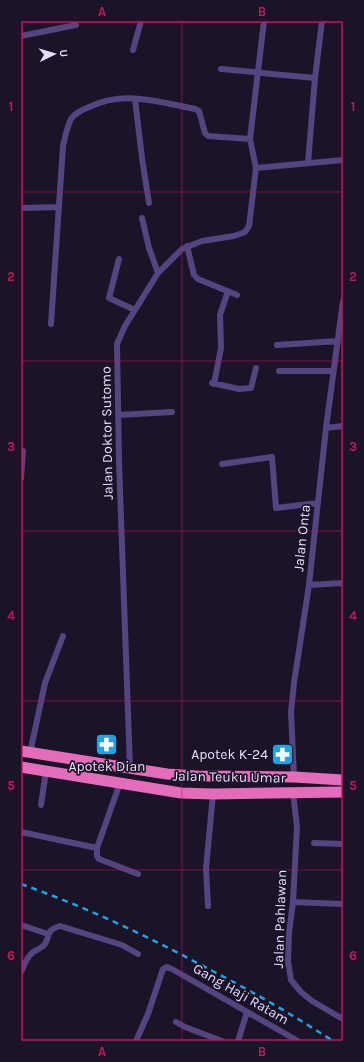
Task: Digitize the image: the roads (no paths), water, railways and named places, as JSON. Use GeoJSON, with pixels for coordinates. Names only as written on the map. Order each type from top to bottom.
{"type":"FeatureCollection","features":[{"type":"Feature","properties":{"kind":"highway","name":"Jalan Teuku Umar"},"geometry":{"type":"LineString","coordinates":[[25,752],[130,769],[182,775],[294,777],[343,780]]}},
{"type":"Feature","properties":{"kind":"highway","name":"Jalan Teuku Umar"},"geometry":{"type":"LineString","coordinates":[[21,767],[181,793],[343,792]]}},
{"type":"Feature","properties":{"kind":"street"},"geometry":{"type":"LineString","coordinates":[[133,50],[142,21]]}},
{"type":"Feature","properties":{"kind":"street"},"geometry":{"type":"LineString","coordinates":[[264,21],[250,138],[256,168],[343,160]]}},
{"type":"Feature","properties":{"kind":"street"},"geometry":{"type":"LineString","coordinates":[[308,163],[315,78],[322,21]]}},
{"type":"Feature","properties":{"kind":"street"},"geometry":{"type":"LineString","coordinates":[[21,36],[76,25]]}},
{"type":"Feature","properties":{"kind":"street"},"geometry":{"type":"LineString","coordinates":[[221,69],[315,78]]}},
{"type":"Feature","properties":{"kind":"street"},"geometry":{"type":"LineString","coordinates":[[135,99],[149,203]]}},
{"type":"Feature","properties":{"kind":"street"},"geometry":{"type":"LineString","coordinates":[[51,324],[63,146],[66,132],[76,113],[105,100],[153,100],[199,111],[205,132],[208,136],[250,138]]}},
{"type":"Feature","properties":{"kind":"street","name":"Jalan Doktor Sutomo"},"geometry":{"type":"LineString","coordinates":[[130,769],[117,344],[125,326],[158,273],[182,249],[202,240],[234,236],[245,232],[250,218],[256,168]]}},
{"type":"Feature","properties":{"kind":"street"},"geometry":{"type":"LineString","coordinates":[[21,208],[59,207]]}},
{"type":"Feature","properties":{"kind":"street"},"geometry":{"type":"LineString","coordinates":[[142,218],[149,248],[158,273]]}},
{"type":"Feature","properties":{"kind":"street"},"geometry":{"type":"LineString","coordinates":[[187,246],[194,275],[198,279],[237,295]]}},
{"type":"Feature","properties":{"kind":"street"},"geometry":{"type":"LineString","coordinates":[[119,259],[109,298],[135,310]]}},
{"type":"Feature","properties":{"kind":"street"},"geometry":{"type":"LineString","coordinates":[[228,291],[220,315],[221,348],[212,384],[239,389],[251,388],[256,368]]}},
{"type":"Feature","properties":{"kind":"street","name":"Jalan Onta"},"geometry":{"type":"LineString","coordinates":[[294,777],[291,712],[309,585],[326,428],[333,371],[341,328],[343,301]]}},
{"type":"Feature","properties":{"kind":"street"},"geometry":{"type":"LineString","coordinates":[[276,344],[338,340]]}},
{"type":"Feature","properties":{"kind":"street"},"geometry":{"type":"LineString","coordinates":[[280,372],[333,371]]}},
{"type":"Feature","properties":{"kind":"street"},"geometry":{"type":"LineString","coordinates":[[118,415],[172,412]]}},
{"type":"Feature","properties":{"kind":"street"},"geometry":{"type":"LineString","coordinates":[[326,428],[343,426]]}},
{"type":"Feature","properties":{"kind":"street"},"geometry":{"type":"LineString","coordinates":[[21,478],[23,451]]}},
{"type":"Feature","properties":{"kind":"street"},"geometry":{"type":"LineString","coordinates":[[222,464],[272,457],[276,508],[318,503]]}},
{"type":"Feature","properties":{"kind":"street"},"geometry":{"type":"LineString","coordinates":[[309,585],[343,583]]}},
{"type":"Feature","properties":{"kind":"street"},"geometry":{"type":"LineString","coordinates":[[25,752],[45,683],[63,636]]}},
{"type":"Feature","properties":{"kind":"street"},"geometry":{"type":"LineString","coordinates":[[41,805],[46,771]]}},
{"type":"Feature","properties":{"kind":"street"},"geometry":{"type":"LineString","coordinates":[[120,783],[98,848],[97,856],[99,859],[138,874]]}},
{"type":"Feature","properties":{"kind":"street","name":"Jalan Pahlawan"},"geometry":{"type":"LineString","coordinates":[[293,793],[297,826],[293,902],[289,934],[288,961],[290,980],[301,992],[343,1019]]}},
{"type":"Feature","properties":{"kind":"street"},"geometry":{"type":"LineString","coordinates":[[208,906],[206,869],[213,794]]}},
{"type":"Feature","properties":{"kind":"street"},"geometry":{"type":"LineString","coordinates":[[21,832],[98,848]]}},
{"type":"Feature","properties":{"kind":"street"},"geometry":{"type":"LineString","coordinates":[[314,843],[343,844]]}},
{"type":"Feature","properties":{"kind":"street"},"geometry":{"type":"LineString","coordinates":[[293,902],[343,904]]}},
{"type":"Feature","properties":{"kind":"street"},"geometry":{"type":"LineString","coordinates":[[21,924],[48,934]]}},
{"type":"Feature","properties":{"kind":"street"},"geometry":{"type":"LineString","coordinates":[[21,972],[27,959],[32,953],[45,944],[48,934],[53,929],[60,926],[122,945],[138,954]]}},
{"type":"Feature","properties":{"kind":"street","name":"Gang Haji Ratam"},"geometry":{"type":"LineString","coordinates":[[159,964],[170,968],[298,1041]]}},
{"type":"Feature","properties":{"kind":"street"},"geometry":{"type":"LineString","coordinates":[[136,1041],[163,969],[170,968]]}},
{"type":"Feature","properties":{"kind":"street"},"geometry":{"type":"LineString","coordinates":[[238,1041],[247,1012]]}},
{"type":"Feature","properties":{"kind":"street"},"geometry":{"type":"LineString","coordinates":[[176,1022],[184,1027],[222,1041]]}},
{"type":"Feature","properties":{"kind":"railway"},"geometry":{"type":"LineString","coordinates":[[21,884],[90,911],[157,942],[251,992],[333,1041]]}},
{"type":"Feature","properties":{"kind":"place","name":"Apotek Dian"},"geometry":{"type":"Point","coordinates":[107,744]}},
{"type":"Feature","properties":{"kind":"place","name":"Apotek K-24"},"geometry":{"type":"Point","coordinates":[283,754]}}]}
